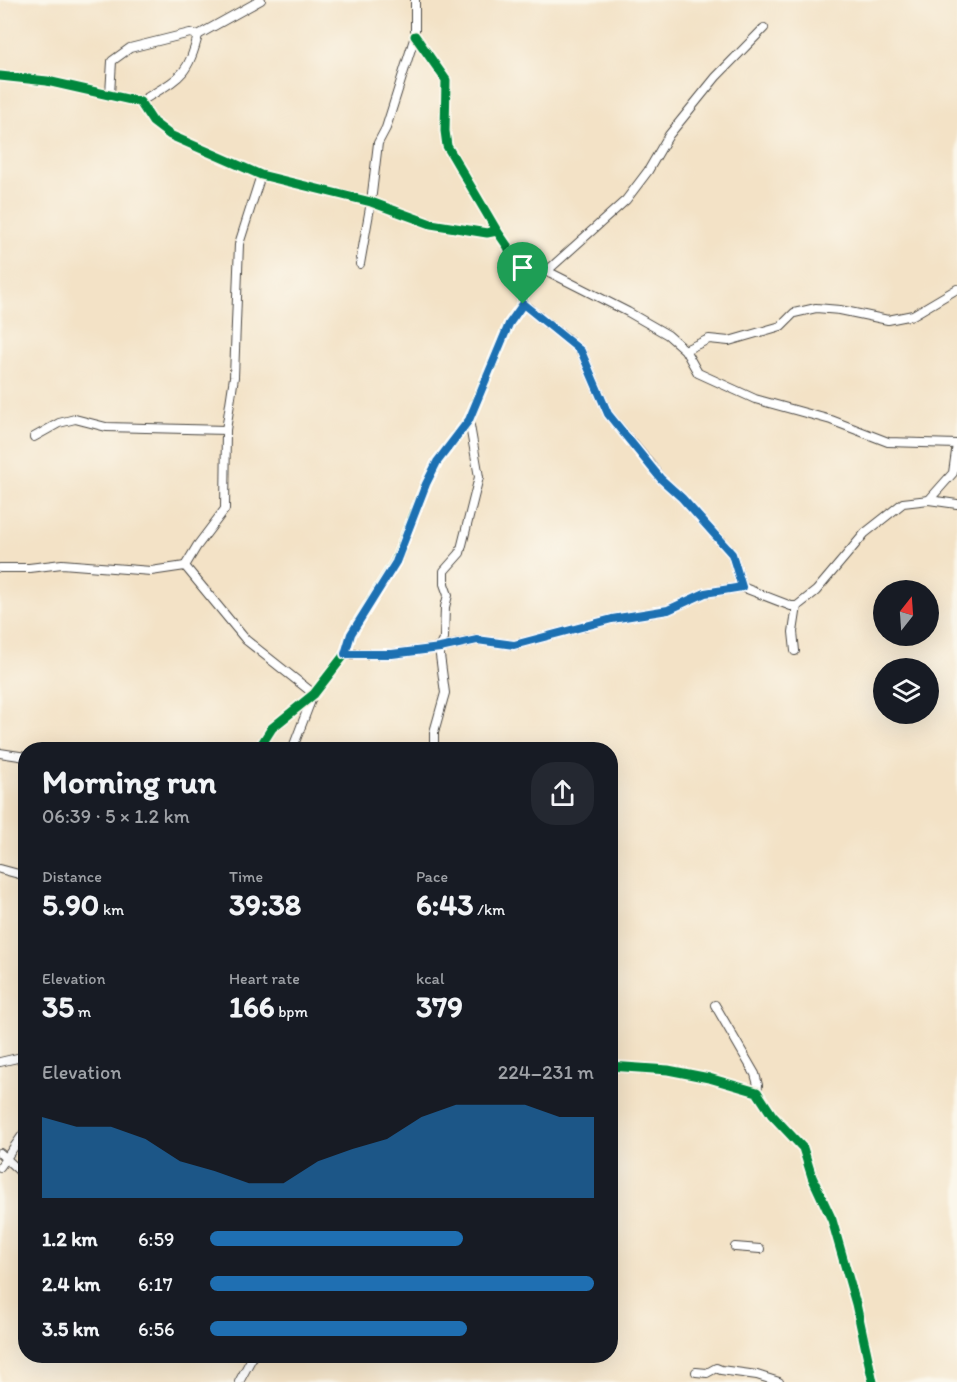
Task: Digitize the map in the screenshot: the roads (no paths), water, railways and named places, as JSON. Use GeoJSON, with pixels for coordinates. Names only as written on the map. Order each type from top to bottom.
{"type":"FeatureCollection","features":[{"type":"Feature","properties":{"kind":"street"},"geometry":{"type":"LineString","coordinates":[[110,94],[112,61],[130,48],[190,33],[198,35],[261,0]]}},
{"type":"Feature","properties":{"kind":"street"},"geometry":{"type":"LineString","coordinates":[[360,264],[378,143],[386,128],[415,36],[415,0]]}},
{"type":"Feature","properties":{"kind":"street"},"geometry":{"type":"LineString","coordinates":[[521,282],[548,271],[626,200],[648,171],[669,135],[716,77],[764,27]]}},
{"type":"Feature","properties":{"kind":"street"},"geometry":{"type":"LineString","coordinates":[[141,102],[184,74],[194,54],[198,35]]}},
{"type":"Feature","properties":{"kind":"street"},"geometry":{"type":"LineString","coordinates":[[263,742],[272,728],[314,694],[345,654],[351,634],[396,562],[426,484],[437,462],[469,420],[509,324],[523,304],[521,282],[508,247],[496,231],[447,146],[446,80],[415,36]]}},
{"type":"Feature","properties":{"kind":"street"},"geometry":{"type":"LineString","coordinates":[[0,76],[46,81],[141,102],[153,122],[170,135],[261,175],[371,202],[431,224],[487,233],[496,231]]}},
{"type":"Feature","properties":{"kind":"street"},"geometry":{"type":"LineString","coordinates":[[185,566],[225,509],[226,430],[234,377],[239,244],[261,175]]}},
{"type":"Feature","properties":{"kind":"street"},"geometry":{"type":"LineString","coordinates":[[548,271],[658,329],[685,350],[698,373],[756,399],[831,420],[888,442],[957,444],[955,473],[929,500]]}},
{"type":"Feature","properties":{"kind":"street"},"geometry":{"type":"LineString","coordinates":[[685,350],[709,339],[729,341],[781,326],[794,313],[816,308],[840,310],[888,320],[913,315],[957,289]]}},
{"type":"Feature","properties":{"kind":"street"},"geometry":{"type":"LineString","coordinates":[[523,304],[581,351],[608,414],[661,479],[682,498],[732,554],[742,587]]}},
{"type":"Feature","properties":{"kind":"street"},"geometry":{"type":"LineString","coordinates":[[34,437],[59,423],[75,418],[106,427],[226,430]]}},
{"type":"Feature","properties":{"kind":"street"},"geometry":{"type":"LineString","coordinates":[[434,742],[434,732],[445,693],[440,648],[444,638],[445,607],[448,595],[444,584],[444,571],[460,553],[479,477],[469,420]]}},
{"type":"Feature","properties":{"kind":"street"},"geometry":{"type":"LineString","coordinates":[[345,654],[392,654],[440,648],[477,640],[514,645],[612,619],[668,610],[705,593],[742,587],[791,606],[797,606],[816,591],[865,533],[903,503],[929,500],[957,504]]}},
{"type":"Feature","properties":{"kind":"street"},"geometry":{"type":"LineString","coordinates":[[0,568],[29,568],[62,564],[151,571],[185,566]]}},
{"type":"Feature","properties":{"kind":"street"},"geometry":{"type":"LineString","coordinates":[[185,566],[246,640],[314,694]]}},
{"type":"Feature","properties":{"kind":"street"},"geometry":{"type":"LineString","coordinates":[[795,651],[793,632],[797,606]]}},
{"type":"Feature","properties":{"kind":"street"},"geometry":{"type":"LineString","coordinates":[[295,742],[314,694]]}},
{"type":"Feature","properties":{"kind":"street"},"geometry":{"type":"LineString","coordinates":[[0,753],[18,756]]}},
{"type":"Feature","properties":{"kind":"street"},"geometry":{"type":"LineString","coordinates":[[0,869],[18,874]]}},
{"type":"Feature","properties":{"kind":"street"},"geometry":{"type":"LineString","coordinates":[[715,1005],[755,1074],[757,1092]]}},
{"type":"Feature","properties":{"kind":"street"},"geometry":{"type":"LineString","coordinates":[[0,1062],[18,1058]]}},
{"type":"Feature","properties":{"kind":"street"},"geometry":{"type":"LineString","coordinates":[[618,1067],[668,1070],[709,1078],[757,1092],[772,1115],[803,1148],[812,1177],[835,1230],[856,1304],[873,1382]]}},
{"type":"Feature","properties":{"kind":"street"},"geometry":{"type":"LineString","coordinates":[[0,1167],[3,1155],[18,1139]]}},
{"type":"Feature","properties":{"kind":"street"},"geometry":{"type":"LineString","coordinates":[[3,1155],[18,1169]]}},
{"type":"Feature","properties":{"kind":"street"},"geometry":{"type":"LineString","coordinates":[[735,1247],[760,1249]]}},
{"type":"Feature","properties":{"kind":"street"},"geometry":{"type":"LineString","coordinates":[[239,1382],[249,1363]]}},
{"type":"Feature","properties":{"kind":"street"},"geometry":{"type":"LineString","coordinates":[[696,1372],[706,1373],[716,1368],[778,1382]]}}]}
